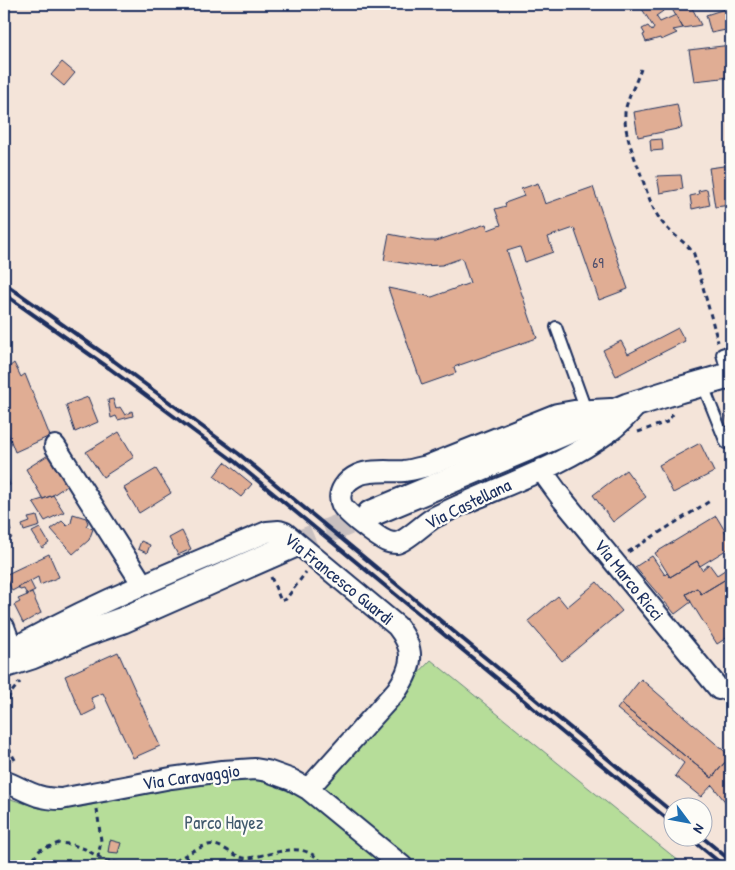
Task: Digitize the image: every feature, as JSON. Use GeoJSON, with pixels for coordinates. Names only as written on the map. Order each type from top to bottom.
{"type":"FeatureCollection","features":[{"type":"Feature","properties":{"kind":"street","name":"Via Castellana"},"geometry":{"type":"LineString","coordinates":[[370,514],[634,405],[702,384],[729,366]]}},
{"type":"Feature","properties":{"kind":"street","name":"Via Castellana"},"geometry":{"type":"LineString","coordinates":[[634,405],[615,427],[588,447],[542,470],[435,517],[397,543],[385,541],[373,533],[345,509],[340,500],[344,486],[348,481],[360,474],[404,471],[427,466],[557,414],[634,405]]}},
{"type":"Feature","properties":{"kind":"street"},"geometry":{"type":"LineString","coordinates":[[55,446],[143,585]]}},
{"type":"Feature","properties":{"kind":"street","name":"Via Marco Ricci"},"geometry":{"type":"LineString","coordinates":[[542,470],[546,478],[613,561],[719,689]]}},
{"type":"Feature","properties":{"kind":"street","name":"Via Francesco Guardi"},"geometry":{"type":"LineString","coordinates":[[13,656],[84,612],[143,585],[267,532],[273,530],[285,533],[397,626],[406,640],[410,657],[409,668],[397,690],[308,789]]}},
{"type":"Feature","properties":{"kind":"street"},"geometry":{"type":"LineString","coordinates":[[13,656],[123,620],[291,546]]}},
{"type":"Feature","properties":{"kind":"street"},"geometry":{"type":"LineString","coordinates":[[4,627],[13,656],[11,674],[4,684]]}},
{"type":"Feature","properties":{"kind":"street","name":"Via Caravaggio"},"geometry":{"type":"LineString","coordinates":[[7,778],[32,794],[50,799],[70,798],[194,774],[254,769],[267,770],[308,789],[402,866]]}},
{"type":"Feature","properties":{"kind":"lane"},"geometry":{"type":"LineString","coordinates":[[556,327],[586,410]]}},
{"type":"Feature","properties":{"kind":"lane"},"geometry":{"type":"LineString","coordinates":[[702,384],[726,443]]}},
{"type":"Feature","properties":{"kind":"path"},"geometry":{"type":"LineString","coordinates":[[641,69],[626,110],[625,122],[630,142],[656,213],[666,227],[686,244],[694,254],[729,366]]}},
{"type":"Feature","properties":{"kind":"path"},"geometry":{"type":"LineString","coordinates":[[613,561],[710,500]]}},
{"type":"Feature","properties":{"kind":"path"},"geometry":{"type":"LineString","coordinates":[[269,571],[281,601],[290,595],[316,559]]}},
{"type":"Feature","properties":{"kind":"path"},"geometry":{"type":"LineString","coordinates":[[95,793],[101,841],[98,857]]}},
{"type":"Feature","properties":{"kind":"path"},"geometry":{"type":"LineString","coordinates":[[28,866],[40,850],[59,843],[85,849],[104,860],[132,866]]}},
{"type":"Feature","properties":{"kind":"path"},"geometry":{"type":"LineString","coordinates":[[168,866],[192,850],[211,844],[246,859],[295,849],[308,851],[325,866]]}},
{"type":"Feature","properties":{"kind":"path"},"geometry":{"type":"LineString","coordinates":[[185,855],[192,866]]}},
{"type":"Feature","properties":{"kind":"green space"},"geometry":{"type":"Polygon","coordinates":[[[431,660],[685,866],[417,866],[316,780],[431,660]]]}},
{"type":"Feature","properties":{"kind":"green space","name":"Parco Hayez"},"geometry":{"type":"Polygon","coordinates":[[[226,778],[256,779],[279,785],[303,798],[384,866],[4,866],[4,797],[43,809],[81,807],[226,778]]]}},
{"type":"Feature","properties":{"kind":"building"},"geometry":{"type":"Polygon","coordinates":[[[639,4],[667,4],[669,7],[656,16],[660,22],[676,15],[683,28],[673,30],[677,33],[661,40],[660,38],[646,42],[642,29],[648,26],[652,31],[654,28],[639,4]]]}},
{"type":"Feature","properties":{"kind":"building"},"geometry":{"type":"Polygon","coordinates":[[[669,4],[690,4],[701,25],[683,28],[669,4]]]}},
{"type":"Feature","properties":{"kind":"building"},"geometry":{"type":"Polygon","coordinates":[[[731,7],[731,29],[711,33],[706,15],[731,7]]]}},
{"type":"Feature","properties":{"kind":"building"},"geometry":{"type":"Polygon","coordinates":[[[731,45],[731,77],[694,81],[689,50],[731,45]]]}},
{"type":"Feature","properties":{"kind":"building"},"geometry":{"type":"Polygon","coordinates":[[[62,62],[75,73],[64,86],[51,75],[62,62]]]}},
{"type":"Feature","properties":{"kind":"building"},"geometry":{"type":"Polygon","coordinates":[[[677,104],[682,128],[638,137],[634,112],[677,104]]]}},
{"type":"Feature","properties":{"kind":"building"},"geometry":{"type":"Polygon","coordinates":[[[662,139],[663,150],[651,151],[650,140],[662,139]]]}},
{"type":"Feature","properties":{"kind":"building"},"geometry":{"type":"Polygon","coordinates":[[[731,165],[731,205],[715,207],[709,168],[731,165]]]}},
{"type":"Feature","properties":{"kind":"building"},"geometry":{"type":"Polygon","coordinates":[[[681,175],[683,189],[660,193],[657,176],[681,175]]]}},
{"type":"Feature","properties":{"kind":"building"},"geometry":{"type":"Polygon","coordinates":[[[538,183],[545,204],[593,187],[628,289],[599,300],[574,228],[548,237],[553,252],[525,262],[520,247],[507,251],[537,338],[454,367],[456,373],[422,385],[388,288],[432,297],[470,283],[462,258],[442,265],[421,266],[384,260],[389,234],[425,241],[436,241],[486,224],[488,230],[501,225],[495,209],[506,206],[505,203],[524,196],[521,189],[538,183]]]}},
{"type":"Feature","properties":{"kind":"building"},"geometry":{"type":"Polygon","coordinates":[[[707,189],[710,205],[692,209],[690,196],[699,194],[698,191],[707,189]]]}},
{"type":"Feature","properties":{"kind":"building"},"geometry":{"type":"Polygon","coordinates":[[[678,328],[685,341],[616,376],[603,350],[621,341],[628,354],[678,328]]]}},
{"type":"Feature","properties":{"kind":"building"},"geometry":{"type":"Polygon","coordinates":[[[4,354],[9,367],[14,363],[21,377],[25,374],[50,436],[15,452],[4,423],[4,354]]]}},
{"type":"Feature","properties":{"kind":"building"},"geometry":{"type":"Polygon","coordinates":[[[88,397],[98,422],[75,432],[66,405],[88,397]]]}},
{"type":"Feature","properties":{"kind":"building"},"geometry":{"type":"Polygon","coordinates":[[[113,399],[116,409],[120,407],[125,415],[132,411],[133,416],[118,420],[116,416],[111,418],[108,400],[113,399]]]}},
{"type":"Feature","properties":{"kind":"building"},"geometry":{"type":"Polygon","coordinates":[[[731,414],[731,431],[727,416],[731,414]]]}},
{"type":"Feature","properties":{"kind":"building"},"geometry":{"type":"Polygon","coordinates":[[[119,432],[134,457],[103,477],[86,452],[119,432]]]}},
{"type":"Feature","properties":{"kind":"building"},"geometry":{"type":"Polygon","coordinates":[[[700,443],[714,472],[673,493],[659,465],[700,443]]]}},
{"type":"Feature","properties":{"kind":"building"},"geometry":{"type":"Polygon","coordinates":[[[53,452],[72,482],[53,495],[43,499],[26,469],[53,452]]]}},
{"type":"Feature","properties":{"kind":"building"},"geometry":{"type":"Polygon","coordinates":[[[225,462],[252,484],[241,497],[214,476],[225,462]]]}},
{"type":"Feature","properties":{"kind":"building"},"geometry":{"type":"Polygon","coordinates":[[[4,468],[10,485],[4,488],[4,468]]]}},
{"type":"Feature","properties":{"kind":"building"},"geometry":{"type":"Polygon","coordinates":[[[156,469],[171,493],[139,513],[124,488],[156,469]]]}},
{"type":"Feature","properties":{"kind":"building"},"geometry":{"type":"Polygon","coordinates":[[[626,470],[646,497],[613,522],[593,495],[626,470]]]}},
{"type":"Feature","properties":{"kind":"building"},"geometry":{"type":"Polygon","coordinates":[[[53,495],[64,512],[45,521],[33,502],[53,495]]]}},
{"type":"Feature","properties":{"kind":"building"},"geometry":{"type":"Polygon","coordinates":[[[4,512],[11,531],[4,534],[4,512]]]}},
{"type":"Feature","properties":{"kind":"building"},"geometry":{"type":"Polygon","coordinates":[[[73,514],[86,518],[88,523],[86,526],[93,529],[89,540],[73,554],[51,529],[62,521],[67,526],[71,523],[73,514]]]}},
{"type":"Feature","properties":{"kind":"building"},"geometry":{"type":"Polygon","coordinates":[[[37,516],[40,526],[24,531],[22,525],[30,522],[28,518],[37,516]]]}},
{"type":"Feature","properties":{"kind":"building"},"geometry":{"type":"Polygon","coordinates":[[[716,516],[731,541],[731,547],[700,566],[697,561],[670,577],[655,553],[716,516]]]}},
{"type":"Feature","properties":{"kind":"building"},"geometry":{"type":"Polygon","coordinates":[[[40,528],[49,543],[42,548],[32,532],[40,528]]]}},
{"type":"Feature","properties":{"kind":"building"},"geometry":{"type":"Polygon","coordinates":[[[182,531],[191,549],[178,555],[169,538],[182,531]]]}},
{"type":"Feature","properties":{"kind":"building"},"geometry":{"type":"Polygon","coordinates":[[[10,535],[12,538],[4,542],[4,538],[10,535]]]}},
{"type":"Feature","properties":{"kind":"building"},"geometry":{"type":"Polygon","coordinates":[[[141,541],[150,545],[147,553],[138,549],[141,541]]]}},
{"type":"Feature","properties":{"kind":"building"},"geometry":{"type":"Polygon","coordinates":[[[49,554],[59,577],[40,585],[38,577],[12,591],[5,575],[49,554]]]}},
{"type":"Feature","properties":{"kind":"building"},"geometry":{"type":"Polygon","coordinates":[[[652,556],[665,575],[667,573],[670,577],[697,561],[702,570],[709,564],[717,575],[731,566],[731,576],[701,594],[697,588],[686,594],[691,602],[675,614],[635,567],[652,556]]]}},
{"type":"Feature","properties":{"kind":"building"},"geometry":{"type":"Polygon","coordinates":[[[731,576],[731,635],[717,644],[686,594],[697,588],[701,594],[731,576]]]}},
{"type":"Feature","properties":{"kind":"building"},"geometry":{"type":"Polygon","coordinates":[[[30,581],[35,591],[27,595],[24,589],[20,590],[18,587],[30,581]]]}},
{"type":"Feature","properties":{"kind":"building"},"geometry":{"type":"Polygon","coordinates":[[[597,582],[622,611],[562,661],[528,621],[558,596],[567,607],[597,582]]]}},
{"type":"Feature","properties":{"kind":"building"},"geometry":{"type":"Polygon","coordinates":[[[32,593],[41,613],[23,623],[14,605],[20,602],[18,599],[32,593]]]}},
{"type":"Feature","properties":{"kind":"building"},"geometry":{"type":"Polygon","coordinates":[[[118,652],[160,746],[133,758],[103,693],[91,698],[96,709],[82,716],[65,676],[118,652]]]}},
{"type":"Feature","properties":{"kind":"building"},"geometry":{"type":"Polygon","coordinates":[[[641,679],[730,756],[712,778],[621,704],[641,679]]]}},
{"type":"Feature","properties":{"kind":"building"},"geometry":{"type":"Polygon","coordinates":[[[621,704],[712,778],[731,756],[731,809],[712,785],[701,797],[675,776],[684,763],[617,709],[621,704]]]}},
{"type":"Feature","properties":{"kind":"building"},"geometry":{"type":"Polygon","coordinates":[[[110,840],[121,843],[118,853],[108,852],[110,840]]]}},
{"type":"Feature","properties":{"kind":"tunnel"},"geometry":{"type":"LineString","coordinates":[[291,546],[370,514]]}},
{"type":"Feature","properties":{"kind":"railway"},"geometry":{"type":"LineString","coordinates":[[4,283],[114,361],[239,454],[662,804]]}},
{"type":"Feature","properties":{"kind":"railway"},"geometry":{"type":"LineString","coordinates":[[4,294],[109,368],[234,461],[662,815]]}},
{"type":"Feature","properties":{"kind":"railway"},"geometry":{"type":"LineString","coordinates":[[712,845],[731,861]]}},
{"type":"Feature","properties":{"kind":"railway"},"geometry":{"type":"LineString","coordinates":[[702,848],[724,866]]}}]}
